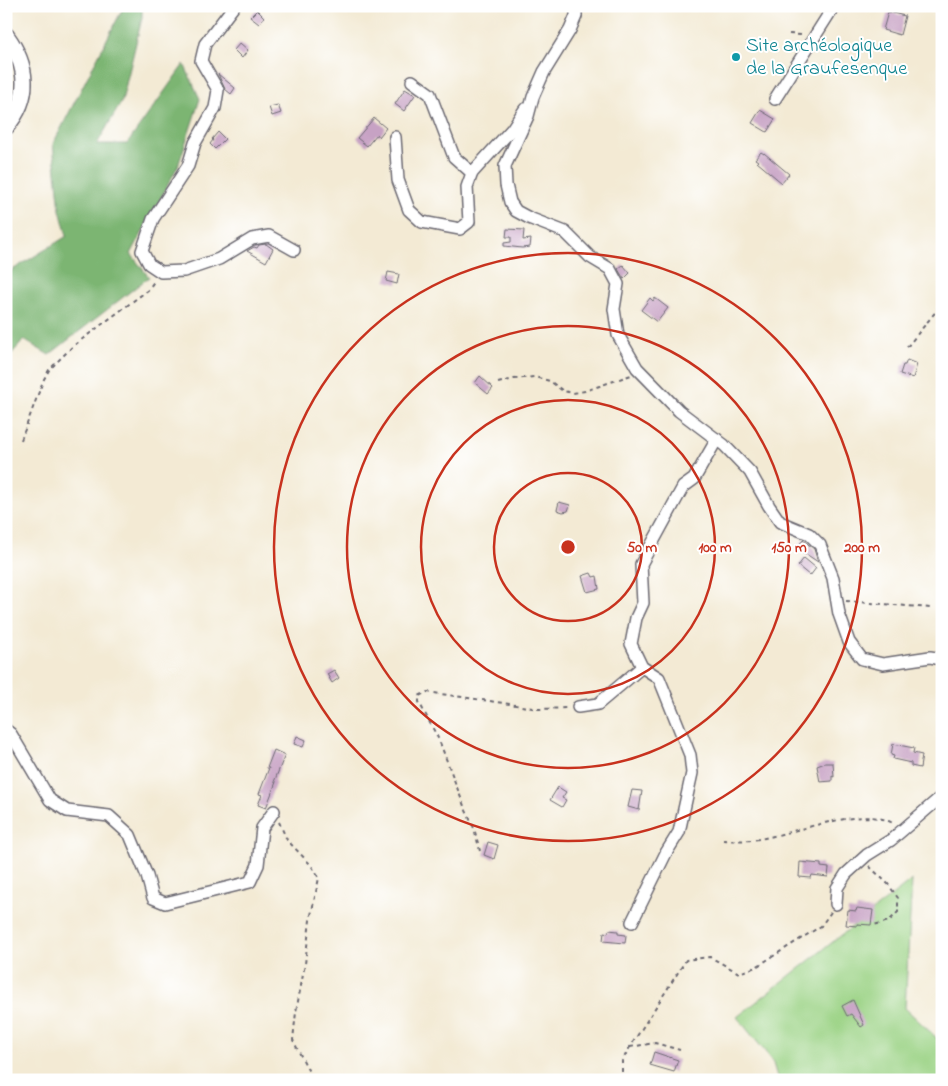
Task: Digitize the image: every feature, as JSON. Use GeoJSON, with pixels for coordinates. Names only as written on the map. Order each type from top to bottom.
{"type":"FeatureCollection","features":[{"type":"Feature","properties":{"kind":"main road"},"geometry":{"type":"LineString","coordinates":[[6,35],[20,58],[24,74],[24,88],[20,104],[13,119],[6,127]]}},
{"type":"Feature","properties":{"kind":"street"},"geometry":{"type":"LineString","coordinates":[[234,6],[205,44],[201,61],[218,90],[215,108],[195,143],[188,166],[153,219],[142,251],[149,264],[161,272],[184,271],[219,259],[252,239],[269,236],[294,250]]}},
{"type":"Feature","properties":{"kind":"street"},"geometry":{"type":"LineString","coordinates":[[576,6],[576,16],[570,30],[544,72],[533,97],[528,116],[505,166],[506,185],[510,202],[516,211],[565,232],[590,257],[610,269],[618,284],[614,309],[618,335],[637,368],[679,411],[724,445],[750,472],[780,522],[809,534],[820,545],[833,578],[839,614],[849,642],[862,659],[883,664],[930,657],[942,659]]}},
{"type":"Feature","properties":{"kind":"street"},"geometry":{"type":"LineString","coordinates":[[775,98],[834,6]]}},
{"type":"Feature","properties":{"kind":"street"},"geometry":{"type":"LineString","coordinates":[[412,81],[430,94],[454,157],[472,173]]}},
{"type":"Feature","properties":{"kind":"street"},"geometry":{"type":"LineString","coordinates":[[395,137],[398,180],[409,210],[422,222],[460,229],[468,222],[467,187],[472,173],[512,129],[533,97]]}},
{"type":"Feature","properties":{"kind":"street"},"geometry":{"type":"LineString","coordinates":[[632,922],[666,853],[679,832],[692,774],[690,755],[659,678],[642,667],[631,644],[636,618],[643,603],[641,564],[682,487],[694,479],[716,439]]}},
{"type":"Feature","properties":{"kind":"street"},"geometry":{"type":"LineString","coordinates":[[578,707],[598,704],[642,667]]}},
{"type":"Feature","properties":{"kind":"street"},"geometry":{"type":"LineString","coordinates":[[6,730],[11,734],[50,800],[67,811],[109,816],[130,835],[147,876],[153,898],[165,903],[250,882],[258,865],[262,828],[274,810]]}},
{"type":"Feature","properties":{"kind":"street"},"geometry":{"type":"LineString","coordinates":[[836,904],[837,888],[846,874],[862,860],[891,840],[942,796]]}},
{"type":"Feature","properties":{"kind":"path"},"geometry":{"type":"LineString","coordinates":[[789,34],[801,34],[804,32]]}},
{"type":"Feature","properties":{"kind":"path"},"geometry":{"type":"LineString","coordinates":[[21,440],[48,370],[73,346],[148,290],[161,272]]}},
{"type":"Feature","properties":{"kind":"path"},"geometry":{"type":"LineString","coordinates":[[907,347],[942,304]]}},
{"type":"Feature","properties":{"kind":"path"},"geometry":{"type":"LineString","coordinates":[[498,383],[534,377],[550,381],[563,391],[573,393],[585,391],[640,372]]}},
{"type":"Feature","properties":{"kind":"path"},"geometry":{"type":"LineString","coordinates":[[836,600],[931,608]]}},
{"type":"Feature","properties":{"kind":"path"},"geometry":{"type":"LineString","coordinates":[[480,851],[474,828],[439,740],[419,702],[419,696],[427,692],[538,709],[578,707]]}},
{"type":"Feature","properties":{"kind":"path"},"geometry":{"type":"LineString","coordinates":[[274,810],[287,840],[311,865],[319,878],[310,920],[293,1040],[313,1080]]}},
{"type":"Feature","properties":{"kind":"path"},"geometry":{"type":"LineString","coordinates":[[722,840],[747,841],[768,838],[830,821],[854,818],[876,817],[889,820],[902,830]]}},
{"type":"Feature","properties":{"kind":"path"},"geometry":{"type":"LineString","coordinates":[[862,860],[888,884],[898,898],[898,912],[890,921],[874,925]]}},
{"type":"Feature","properties":{"kind":"path"},"geometry":{"type":"LineString","coordinates":[[622,1080],[622,1061],[686,960],[710,957],[739,973],[756,967],[821,926],[836,904]]}},
{"type":"Feature","properties":{"kind":"path"},"geometry":{"type":"LineString","coordinates":[[630,1047],[655,1043],[680,1050]]}},
{"type":"Feature","properties":{"kind":"green space"},"geometry":{"type":"Polygon","coordinates":[[[124,6],[142,6],[142,18],[122,101],[97,144],[127,144],[184,64],[200,99],[178,166],[131,254],[149,277],[49,355],[24,340],[6,360],[6,274],[67,236],[60,210],[53,144],[124,6]]]}},
{"type":"Feature","properties":{"kind":"green space"},"geometry":{"type":"Polygon","coordinates":[[[912,880],[905,1008],[942,1043],[942,1080],[778,1080],[772,1060],[737,1017],[912,880]]]}},
{"type":"Feature","properties":{"kind":"building"},"geometry":{"type":"Polygon","coordinates":[[[257,10],[264,17],[259,24],[250,17],[257,10]]]}},
{"type":"Feature","properties":{"kind":"building"},"geometry":{"type":"Polygon","coordinates":[[[888,12],[905,16],[900,35],[883,30],[888,12]]]}},
{"type":"Feature","properties":{"kind":"building"},"geometry":{"type":"Polygon","coordinates":[[[240,43],[248,50],[242,58],[234,50],[240,43]]]}},
{"type":"Feature","properties":{"kind":"building"},"geometry":{"type":"Polygon","coordinates":[[[218,74],[235,88],[231,94],[225,89],[218,74]]]}},
{"type":"Feature","properties":{"kind":"building"},"geometry":{"type":"Polygon","coordinates":[[[405,89],[415,95],[404,111],[395,104],[405,89]]]}},
{"type":"Feature","properties":{"kind":"building"},"geometry":{"type":"Polygon","coordinates":[[[278,105],[281,113],[272,116],[269,107],[278,105]]]}},
{"type":"Feature","properties":{"kind":"building"},"geometry":{"type":"Polygon","coordinates":[[[760,110],[775,119],[767,132],[752,123],[760,110]]]}},
{"type":"Feature","properties":{"kind":"building"},"geometry":{"type":"Polygon","coordinates":[[[374,118],[386,128],[379,137],[377,134],[367,146],[357,138],[374,118]]]}},
{"type":"Feature","properties":{"kind":"building"},"geometry":{"type":"Polygon","coordinates":[[[218,132],[225,139],[215,149],[210,144],[218,132]]]}},
{"type":"Feature","properties":{"kind":"building"},"geometry":{"type":"Polygon","coordinates":[[[761,152],[789,174],[782,183],[757,162],[755,159],[761,152]]]}},
{"type":"Feature","properties":{"kind":"building"},"geometry":{"type":"Polygon","coordinates":[[[507,229],[524,230],[523,240],[531,239],[530,247],[504,246],[504,243],[511,242],[511,237],[506,237],[507,229]]]}},
{"type":"Feature","properties":{"kind":"building"},"geometry":{"type":"Polygon","coordinates":[[[266,244],[273,249],[266,262],[247,251],[254,247],[257,248],[259,245],[266,244]]]}},
{"type":"Feature","properties":{"kind":"building"},"geometry":{"type":"Polygon","coordinates":[[[623,265],[630,273],[624,279],[618,269],[623,265]]]}},
{"type":"Feature","properties":{"kind":"building"},"geometry":{"type":"Polygon","coordinates":[[[388,272],[399,274],[397,284],[386,281],[388,272]]]}},
{"type":"Feature","properties":{"kind":"building"},"geometry":{"type":"Polygon","coordinates":[[[650,298],[653,301],[655,298],[668,308],[657,322],[641,310],[650,298]]]}},
{"type":"Feature","properties":{"kind":"building"},"geometry":{"type":"Polygon","coordinates":[[[907,360],[917,364],[913,378],[900,374],[907,360]]]}},
{"type":"Feature","properties":{"kind":"building"},"geometry":{"type":"Polygon","coordinates":[[[480,376],[493,388],[488,394],[475,383],[480,376]]]}},
{"type":"Feature","properties":{"kind":"building"},"geometry":{"type":"Polygon","coordinates":[[[559,502],[570,505],[568,511],[557,510],[559,502]]]}},
{"type":"Feature","properties":{"kind":"building"},"geometry":{"type":"Polygon","coordinates":[[[803,540],[814,549],[818,562],[797,548],[803,540]]]}},
{"type":"Feature","properties":{"kind":"building"},"geometry":{"type":"Polygon","coordinates":[[[804,558],[816,568],[810,576],[798,566],[804,558]]]}},
{"type":"Feature","properties":{"kind":"building"},"geometry":{"type":"Polygon","coordinates":[[[591,573],[593,577],[597,576],[599,589],[587,592],[582,576],[591,573]]]}},
{"type":"Feature","properties":{"kind":"building"},"geometry":{"type":"Polygon","coordinates":[[[334,670],[339,678],[332,683],[327,674],[334,670]]]}},
{"type":"Feature","properties":{"kind":"building"},"geometry":{"type":"Polygon","coordinates":[[[297,736],[306,740],[303,747],[294,744],[297,736]]]}},
{"type":"Feature","properties":{"kind":"building"},"geometry":{"type":"Polygon","coordinates":[[[893,744],[914,748],[913,753],[922,755],[920,768],[911,766],[911,763],[893,759],[894,756],[891,755],[893,744]]]}},
{"type":"Feature","properties":{"kind":"building"},"geometry":{"type":"Polygon","coordinates":[[[274,750],[285,755],[266,808],[258,805],[262,795],[259,794],[274,750]]]}},
{"type":"Feature","properties":{"kind":"building"},"geometry":{"type":"Polygon","coordinates":[[[833,763],[834,777],[832,776],[832,781],[820,782],[817,766],[833,763]]]}},
{"type":"Feature","properties":{"kind":"building"},"geometry":{"type":"Polygon","coordinates":[[[558,787],[566,792],[562,798],[566,800],[562,807],[550,800],[558,787]]]}},
{"type":"Feature","properties":{"kind":"building"},"geometry":{"type":"Polygon","coordinates":[[[632,790],[642,791],[639,810],[628,807],[632,790]]]}},
{"type":"Feature","properties":{"kind":"building"},"geometry":{"type":"Polygon","coordinates":[[[488,842],[498,845],[494,859],[484,855],[488,842]]]}},
{"type":"Feature","properties":{"kind":"building"},"geometry":{"type":"Polygon","coordinates":[[[800,862],[821,864],[821,867],[829,868],[828,877],[812,875],[811,878],[799,877],[800,862]]]}},
{"type":"Feature","properties":{"kind":"building"},"geometry":{"type":"Polygon","coordinates":[[[857,908],[873,910],[871,925],[846,925],[848,910],[856,911],[857,908]]]}},
{"type":"Feature","properties":{"kind":"building"},"geometry":{"type":"Polygon","coordinates":[[[609,930],[618,931],[618,934],[626,935],[625,943],[603,941],[604,932],[608,933],[609,930]]]}},
{"type":"Feature","properties":{"kind":"building"},"geometry":{"type":"Polygon","coordinates":[[[853,1000],[864,1025],[861,1027],[851,1014],[847,1016],[842,1006],[853,1000]]]}},
{"type":"Feature","properties":{"kind":"building"},"geometry":{"type":"Polygon","coordinates":[[[654,1052],[678,1060],[674,1072],[650,1065],[654,1052]]]}},
{"type":"Feature","properties":{"kind":"place","name":"Site archéologique de la Graufesenque"},"geometry":{"type":"Point","coordinates":[736,57]}}]}
